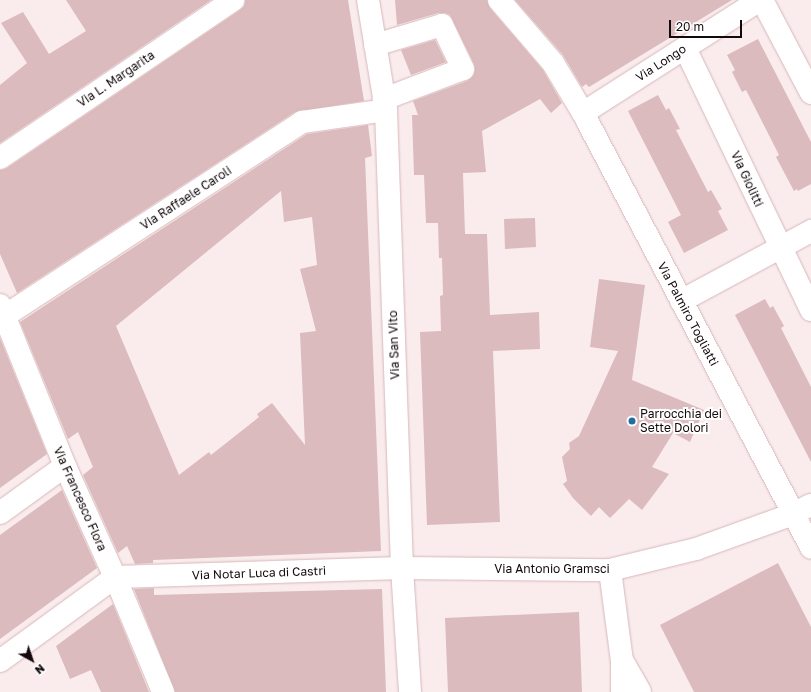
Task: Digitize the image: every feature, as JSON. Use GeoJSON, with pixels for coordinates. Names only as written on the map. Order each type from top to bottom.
{"type":"FeatureCollection","features":[{"type":"Feature","properties":{"kind":"street","name":"Via L. Margarita"},"geometry":{"type":"LineString","coordinates":[[0,158],[233,0]]}},
{"type":"Feature","properties":{"kind":"street","name":"Via San Vito"},"geometry":{"type":"LineString","coordinates":[[368,0],[385,105],[402,568],[410,692]]}},
{"type":"Feature","properties":{"kind":"street","name":"Via Palmiro Togliatti"},"geometry":{"type":"LineString","coordinates":[[499,0],[553,63],[583,113],[681,301],[802,510],[811,548]]}},
{"type":"Feature","properties":{"kind":"street","name":"Via Longo"},"geometry":{"type":"LineString","coordinates":[[583,113],[761,0]]}},
{"type":"Feature","properties":{"kind":"street"},"geometry":{"type":"LineString","coordinates":[[761,0],[811,93]]}},
{"type":"Feature","properties":{"kind":"street","name":"Via Raffaele Caroli"},"geometry":{"type":"LineString","coordinates":[[2,313],[302,122],[385,105],[463,68],[442,25],[375,45]]}},
{"type":"Feature","properties":{"kind":"street","name":"Via Giolitti"},"geometry":{"type":"LineString","coordinates":[[685,48],[811,310]]}},
{"type":"Feature","properties":{"kind":"street"},"geometry":{"type":"LineString","coordinates":[[681,301],[811,231]]}},
{"type":"Feature","properties":{"kind":"street","name":"Via Francesco Flora"},"geometry":{"type":"LineString","coordinates":[[2,313],[65,466],[115,577],[163,692]]}},
{"type":"Feature","properties":{"kind":"street"},"geometry":{"type":"LineString","coordinates":[[0,513],[65,466]]}},
{"type":"Feature","properties":{"kind":"street","name":"Via Antonio Gramsci"},"geometry":{"type":"LineString","coordinates":[[402,568],[610,570],[696,549],[802,510]]}},
{"type":"Feature","properties":{"kind":"street","name":"Via Notar Luca di Castri"},"geometry":{"type":"LineString","coordinates":[[115,577],[402,568]]}},
{"type":"Feature","properties":{"kind":"street"},"geometry":{"type":"LineString","coordinates":[[610,570],[622,661],[622,692]]}},
{"type":"Feature","properties":{"kind":"street"},"geometry":{"type":"LineString","coordinates":[[0,661],[115,577]]}},
{"type":"Feature","properties":{"kind":"street"},"geometry":{"type":"LineString","coordinates":[[622,661],[640,692]]}},
{"type":"Feature","properties":{"kind":"building"},"geometry":{"type":"Polygon","coordinates":[[[66,0],[211,0],[0,143],[0,85],[27,63],[1,23],[23,12],[49,54],[86,31],[66,0]]]}},
{"type":"Feature","properties":{"kind":"building"},"geometry":{"type":"Polygon","coordinates":[[[245,0],[348,0],[364,101],[295,112],[17,293],[0,254],[0,170],[7,168],[240,10],[244,6],[245,0]]]}},
{"type":"Feature","properties":{"kind":"building"},"geometry":{"type":"Polygon","coordinates":[[[395,0],[487,0],[490,8],[543,70],[562,103],[551,113],[540,99],[482,131],[486,172],[463,173],[465,234],[487,234],[490,315],[539,312],[540,349],[493,351],[500,522],[427,525],[420,332],[441,331],[440,296],[443,295],[442,258],[439,258],[438,223],[426,223],[424,175],[414,175],[412,115],[418,115],[413,101],[467,81],[473,76],[475,70],[474,64],[450,15],[438,13],[397,25],[395,0]]]}},
{"type":"Feature","properties":{"kind":"building"},"geometry":{"type":"Polygon","coordinates":[[[515,0],[732,0],[589,87],[586,84],[582,87],[563,55],[515,0]]]}},
{"type":"Feature","properties":{"kind":"building"},"geometry":{"type":"Polygon","coordinates":[[[758,39],[811,142],[811,184],[798,191],[797,189],[794,191],[776,157],[779,155],[746,90],[742,92],[732,72],[735,70],[727,55],[758,39]]]}},
{"type":"Feature","properties":{"kind":"building"},"geometry":{"type":"Polygon","coordinates":[[[435,40],[446,62],[411,75],[401,50],[435,40]]]}},
{"type":"Feature","properties":{"kind":"building"},"geometry":{"type":"Polygon","coordinates":[[[658,95],[666,110],[669,108],[680,129],[676,130],[708,192],[711,190],[722,209],[718,211],[728,230],[684,253],[668,222],[681,215],[628,111],[658,95]]]}},
{"type":"Feature","properties":{"kind":"building"},"geometry":{"type":"Polygon","coordinates":[[[368,125],[372,156],[365,158],[381,551],[153,560],[153,563],[135,564],[127,546],[118,553],[83,475],[93,467],[78,432],[68,439],[20,322],[307,134],[368,125]],[[281,191],[116,326],[179,475],[209,452],[211,455],[259,417],[257,414],[272,403],[305,445],[300,333],[316,331],[300,269],[317,265],[312,217],[284,222],[281,191]]]}},
{"type":"Feature","properties":{"kind":"building"},"geometry":{"type":"Polygon","coordinates":[[[535,218],[536,247],[505,249],[504,219],[535,218]]]}},
{"type":"Feature","properties":{"kind":"building"},"geometry":{"type":"Polygon","coordinates":[[[599,279],[645,285],[632,380],[704,410],[690,442],[673,433],[652,467],[669,474],[642,510],[629,499],[610,518],[599,507],[591,516],[573,498],[563,484],[567,481],[562,457],[570,449],[569,443],[579,436],[618,351],[590,347],[599,279]]]}},
{"type":"Feature","properties":{"kind":"building"},"geometry":{"type":"Polygon","coordinates":[[[765,299],[770,308],[773,306],[784,326],[781,328],[811,387],[811,462],[735,315],[765,299]]]}},
{"type":"Feature","properties":{"kind":"building"},"geometry":{"type":"Polygon","coordinates":[[[0,338],[47,454],[0,488],[0,338]]]}},
{"type":"Feature","properties":{"kind":"building"},"geometry":{"type":"Polygon","coordinates":[[[62,490],[97,568],[0,639],[0,535],[62,490]]]}},
{"type":"Feature","properties":{"kind":"building"},"geometry":{"type":"Polygon","coordinates":[[[778,563],[811,627],[811,692],[694,692],[660,625],[778,563]]]}},
{"type":"Feature","properties":{"kind":"building"},"geometry":{"type":"Polygon","coordinates":[[[154,588],[154,595],[382,589],[386,692],[175,692],[134,589],[154,588]]]}},
{"type":"Feature","properties":{"kind":"building"},"geometry":{"type":"Polygon","coordinates":[[[113,604],[149,692],[101,692],[91,670],[70,679],[56,646],[113,604]]]}},
{"type":"Feature","properties":{"kind":"building"},"geometry":{"type":"Polygon","coordinates":[[[579,612],[582,692],[448,692],[445,618],[579,612]]]}},
{"type":"Feature","properties":{"kind":"place","name":"Parrocchia dei Sette Dolori"},"geometry":{"type":"Point","coordinates":[632,421]}}]}
